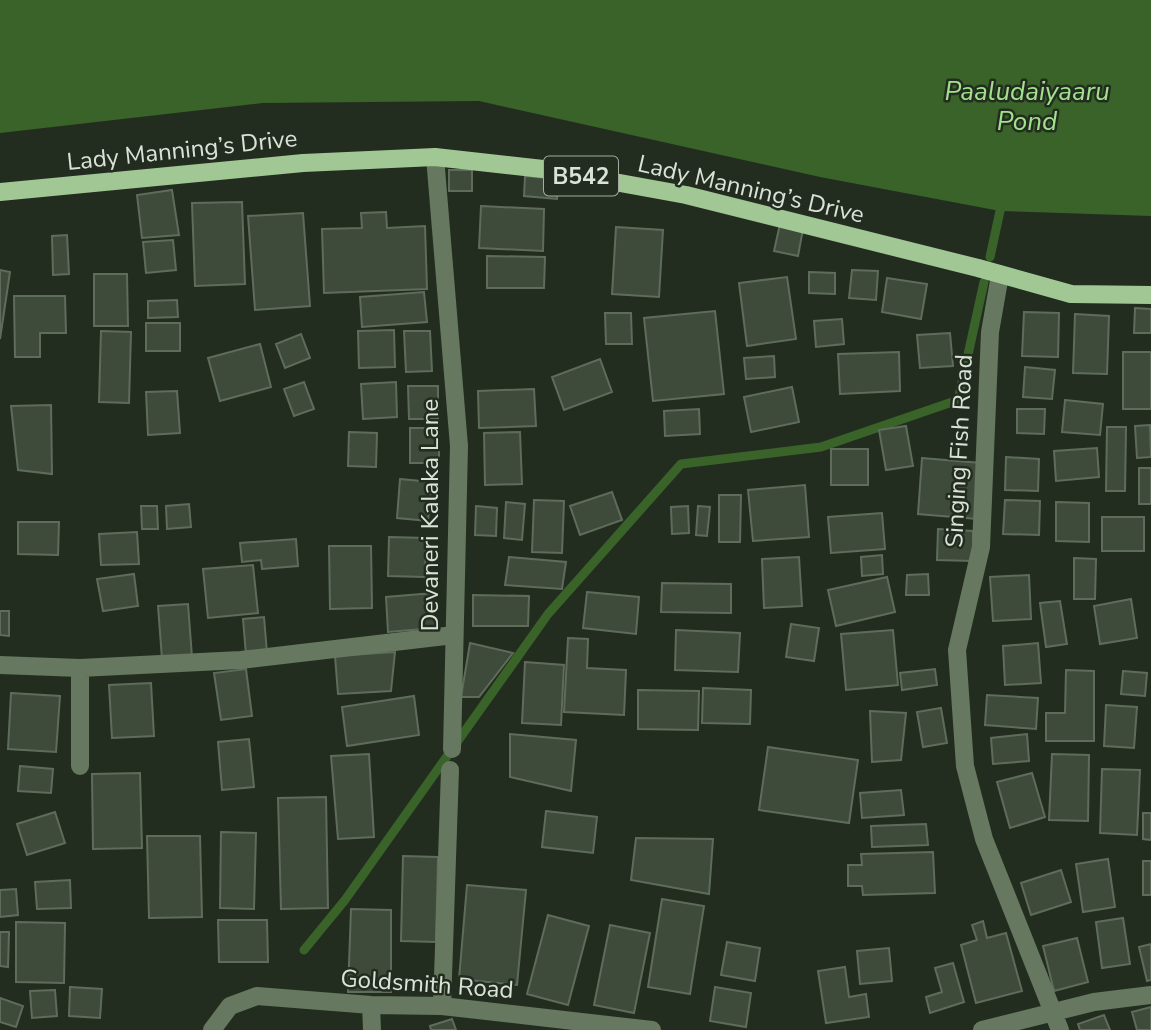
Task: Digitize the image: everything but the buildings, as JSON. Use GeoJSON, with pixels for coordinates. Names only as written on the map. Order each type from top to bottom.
{"type":"FeatureCollection","features":[{"type":"Feature","properties":{"kind":"main road","name":"Lady Manning’s Drive"},"geometry":{"type":"LineString","coordinates":[[0,192],[303,163],[435,156],[543,169],[686,195],[1071,294],[1151,295]]}},
{"type":"Feature","properties":{"kind":"street","name":"Devaneri Kalaka Lane"},"geometry":{"type":"LineString","coordinates":[[435,156],[459,446],[452,749]]}},
{"type":"Feature","properties":{"kind":"street","name":"Singing Fish Road"},"geometry":{"type":"LineString","coordinates":[[1000,275],[990,332],[981,547],[957,650],[965,766],[984,839],[1057,1022]]}},
{"type":"Feature","properties":{"kind":"street"},"geometry":{"type":"LineString","coordinates":[[0,665],[80,668],[242,660],[454,635]]}},
{"type":"Feature","properties":{"kind":"street"},"geometry":{"type":"LineString","coordinates":[[80,668],[80,766]]}},
{"type":"Feature","properties":{"kind":"street"},"geometry":{"type":"LineString","coordinates":[[442,1006],[450,770]]}},
{"type":"Feature","properties":{"kind":"street"},"geometry":{"type":"LineString","coordinates":[[982,1030],[1057,1022],[1094,1002],[1151,995]]}},
{"type":"Feature","properties":{"kind":"street","name":"Goldsmith Road"},"geometry":{"type":"LineString","coordinates":[[212,1030],[230,1006],[257,996],[371,1005],[442,1006],[652,1030]]}},
{"type":"Feature","properties":{"kind":"street"},"geometry":{"type":"LineString","coordinates":[[371,1005],[372,1030]]}},
{"type":"Feature","properties":{"kind":"water","name":"Paaludaiyaaru Pond"},"geometry":{"type":"Polygon","coordinates":[[[0,0],[1151,0],[1151,216],[1000,211],[820,177],[479,101],[263,103],[0,133],[0,0]]]}},
{"type":"Feature","properties":{"kind":"waterway"},"geometry":{"type":"LineString","coordinates":[[990,257],[1000,211]]}},
{"type":"Feature","properties":{"kind":"waterway"},"geometry":{"type":"LineString","coordinates":[[304,950],[345,900],[548,614],[681,464],[821,447],[958,400],[984,282]]}}]}
